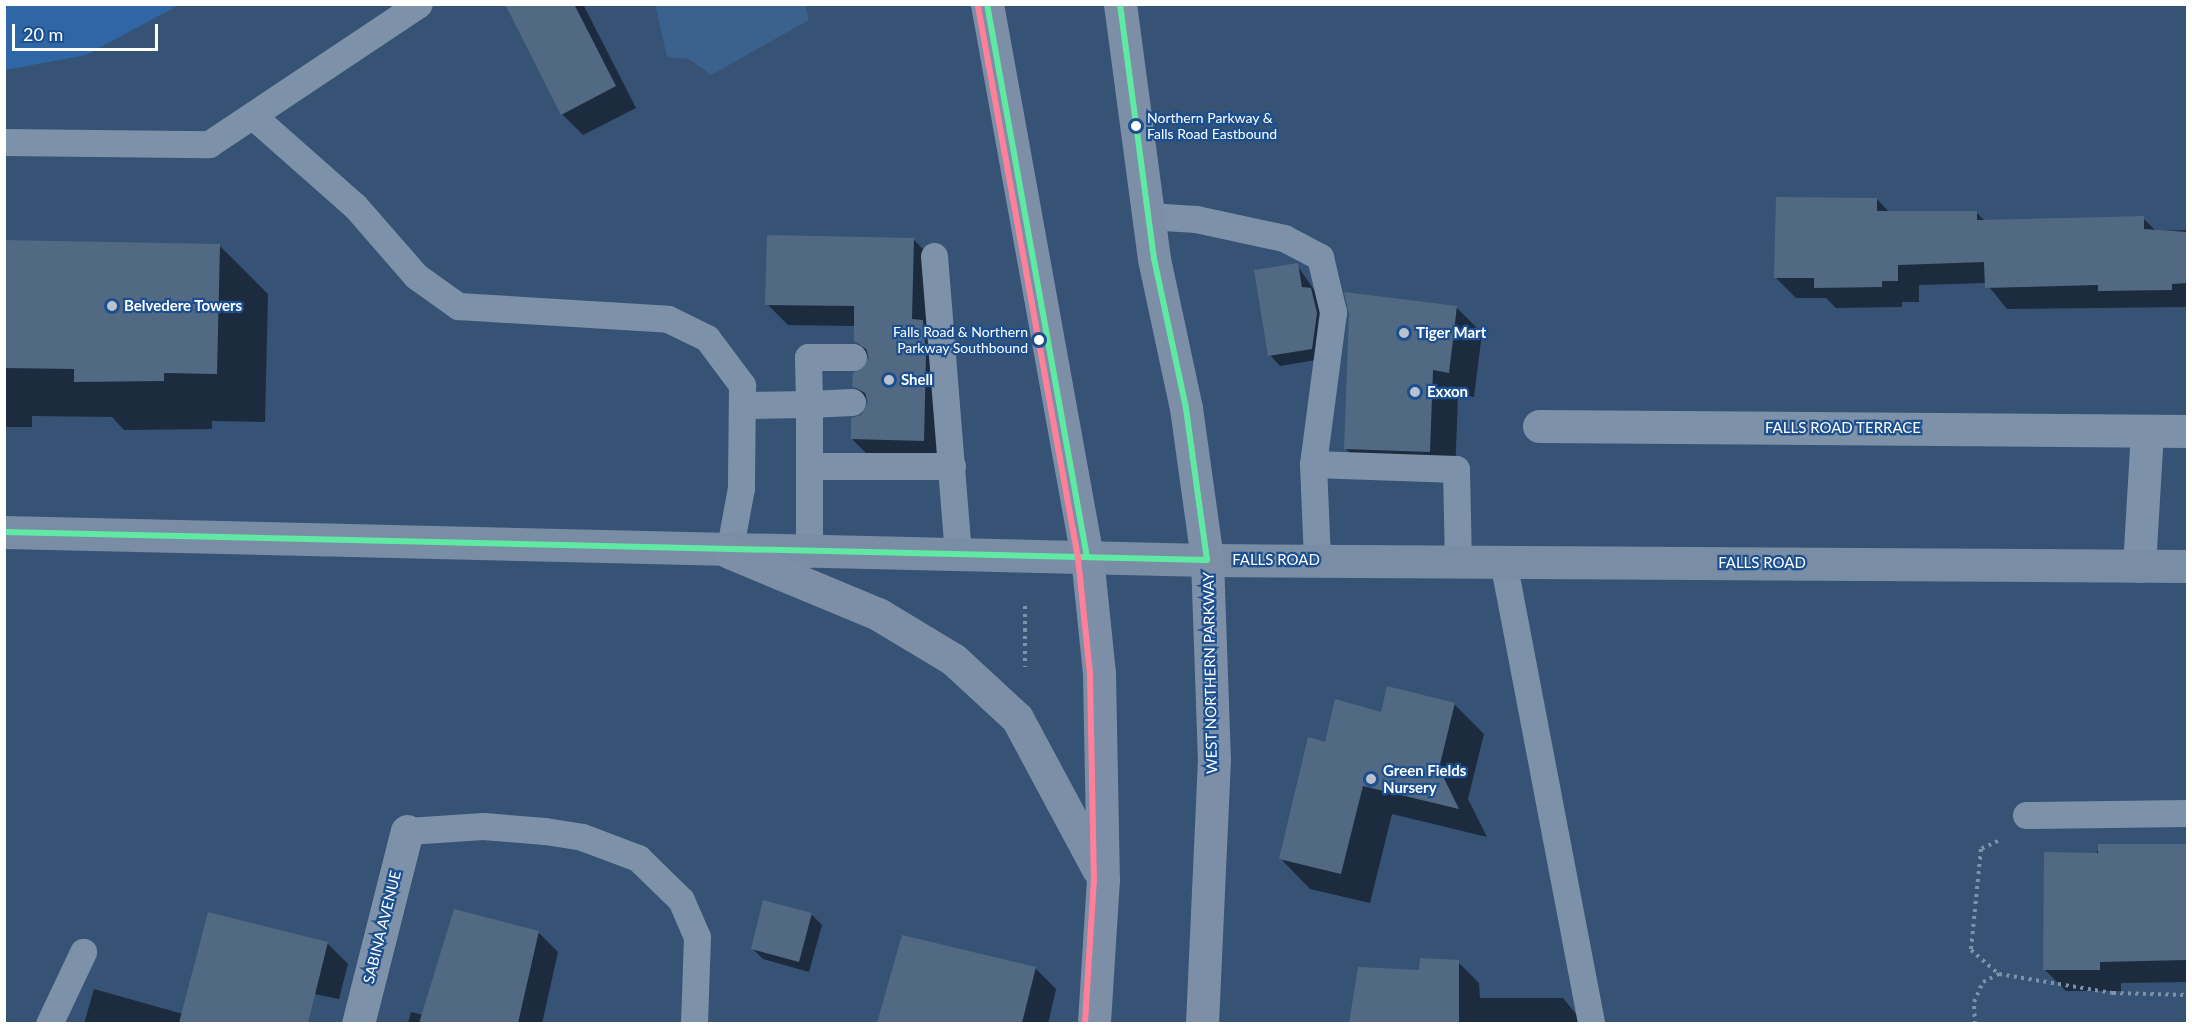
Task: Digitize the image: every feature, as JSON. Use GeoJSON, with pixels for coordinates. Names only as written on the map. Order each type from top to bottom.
{"type":"FeatureCollection","features":[{"type":"Feature","properties":{"kind":"main road"},"geometry":{"type":"LineString","coordinates":[[987,4],[1087,557],[1099,674],[1103,879],[1094,1023]]}},
{"type":"Feature","properties":{"kind":"main road","name":"WEST NORTHERN PARKWAY"},"geometry":{"type":"LineString","coordinates":[[1120,4],[1148,216],[1186,408],[1208,560],[1214,759],[1202,1023]]}},
{"type":"Feature","properties":{"kind":"main road","name":"FALLS ROAD"},"geometry":{"type":"LineString","coordinates":[[4,532],[808,554],[1317,561],[2187,566]]}},
{"type":"Feature","properties":{"kind":"main road"},"geometry":{"type":"LineString","coordinates":[[729,552],[878,614],[953,658],[1017,718],[1103,879]]}},
{"type":"Feature","properties":{"kind":"street","name":"FALLS ROAD TERRACE"},"geometry":{"type":"LineString","coordinates":[[1539,426],[2187,431]]}},
{"type":"Feature","properties":{"kind":"street"},"geometry":{"type":"LineString","coordinates":[[2139,566],[2147,430]]}},
{"type":"Feature","properties":{"kind":"street","name":"SABINA AVENUE"},"geometry":{"type":"LineString","coordinates":[[358,1023],[407,831]]}},
{"type":"Feature","properties":{"kind":"lane"},"geometry":{"type":"LineString","coordinates":[[4,142],[209,144],[254,117],[419,4]]}},
{"type":"Feature","properties":{"kind":"lane"},"geometry":{"type":"LineString","coordinates":[[254,117],[355,206],[416,276],[458,306],[668,320],[706,338],[742,385],[741,488],[729,552]]}},
{"type":"Feature","properties":{"kind":"lane"},"geometry":{"type":"LineString","coordinates":[[1148,216],[1196,219],[1284,238],[1320,257],[1333,312],[1313,464],[1317,561]]}},
{"type":"Feature","properties":{"kind":"lane"},"geometry":{"type":"LineString","coordinates":[[934,256],[936,402],[952,466],[958,556]]}},
{"type":"Feature","properties":{"kind":"lane"},"geometry":{"type":"LineString","coordinates":[[808,554],[810,466],[808,357],[853,357]]}},
{"type":"Feature","properties":{"kind":"lane"},"geometry":{"type":"LineString","coordinates":[[741,405],[852,402]]}},
{"type":"Feature","properties":{"kind":"lane"},"geometry":{"type":"LineString","coordinates":[[1313,464],[1456,469],[1458,562]]}},
{"type":"Feature","properties":{"kind":"lane"},"geometry":{"type":"LineString","coordinates":[[810,466],[952,466]]}},
{"type":"Feature","properties":{"kind":"lane"},"geometry":{"type":"LineString","coordinates":[[1503,561],[1591,1023]]}},
{"type":"Feature","properties":{"kind":"lane"},"geometry":{"type":"LineString","coordinates":[[2026,815],[2187,813]]}},
{"type":"Feature","properties":{"kind":"lane"},"geometry":{"type":"LineString","coordinates":[[407,831],[483,826],[545,831],[582,837],[638,858],[681,900],[697,937],[694,1023]]}},
{"type":"Feature","properties":{"kind":"lane"},"geometry":{"type":"LineString","coordinates":[[50,1023],[83,952]]}},
{"type":"Feature","properties":{"kind":"path"},"geometry":{"type":"LineString","coordinates":[[1025,606],[1025,677]]}},
{"type":"Feature","properties":{"kind":"path"},"geometry":{"type":"LineString","coordinates":[[2026,815],[2008,837],[1981,849],[1971,950],[1999,974],[2113,993],[2187,995]]}},
{"type":"Feature","properties":{"kind":"path"},"geometry":{"type":"LineString","coordinates":[[1975,1023],[1974,1002],[1983,982],[1999,974]]}},
{"type":"Feature","properties":{"kind":"shaded area"},"geometry":{"type":"Polygon","coordinates":[[[5,4],[179,5],[86,55],[5,70],[5,4]]]}},
{"type":"Feature","properties":{"kind":"shaded area"},"geometry":{"type":"Polygon","coordinates":[[[655,4],[805,5],[809,20],[711,75],[689,59],[667,57],[655,4]]]}},
{"type":"Feature","properties":{"kind":"building"},"geometry":{"type":"Polygon","coordinates":[[[505,4],[574,4],[616,86],[561,115],[505,4]]]}},
{"type":"Feature","properties":{"kind":"building"},"geometry":{"type":"Polygon","coordinates":[[[1776,197],[1877,198],[1877,211],[1977,211],[1977,220],[2144,216],[2144,229],[2187,232],[2187,283],[2172,284],[2172,290],[2098,291],[2098,285],[1985,288],[1984,262],[1898,265],[1898,281],[1882,281],[1882,287],[1814,288],[1814,278],[1774,278],[1776,197]]]}},
{"type":"Feature","properties":{"kind":"building"},"geometry":{"type":"Polygon","coordinates":[[[767,235],[914,238],[912,319],[923,320],[926,356],[924,441],[851,439],[851,418],[861,415],[868,402],[865,393],[852,386],[853,373],[869,358],[866,349],[854,341],[854,306],[765,305],[767,235]]]}},
{"type":"Feature","properties":{"kind":"building","name":"Belvedere Towers"},"geometry":{"type":"Polygon","coordinates":[[[4,240],[220,244],[217,374],[164,373],[164,381],[74,382],[74,369],[4,368],[4,240]]]}},
{"type":"Feature","properties":{"kind":"building"},"geometry":{"type":"Polygon","coordinates":[[[1298,263],[1302,287],[1311,288],[1317,313],[1312,349],[1268,356],[1254,270],[1298,263]]]}},
{"type":"Feature","properties":{"kind":"building"},"geometry":{"type":"Polygon","coordinates":[[[1344,292],[1457,306],[1449,373],[1433,370],[1430,452],[1344,449],[1349,314],[1344,292]]]}},
{"type":"Feature","properties":{"kind":"building","name":"Green Fields Nursery"},"geometry":{"type":"Polygon","coordinates":[[[1387,686],[1455,703],[1439,768],[1459,809],[1363,786],[1341,874],[1279,859],[1308,737],[1325,742],[1335,699],[1381,712],[1387,686]]]}},
{"type":"Feature","properties":{"kind":"building"},"geometry":{"type":"Polygon","coordinates":[[[2098,844],[2187,844],[2187,960],[2100,962],[2100,970],[2043,970],[2044,852],[2098,853],[2098,844]]]}},
{"type":"Feature","properties":{"kind":"building"},"geometry":{"type":"Polygon","coordinates":[[[763,900],[812,913],[799,962],[751,949],[763,900]]]}},
{"type":"Feature","properties":{"kind":"building"},"geometry":{"type":"Polygon","coordinates":[[[454,909],[539,931],[518,1023],[419,1023],[454,909]]]}},
{"type":"Feature","properties":{"kind":"building"},"geometry":{"type":"Polygon","coordinates":[[[208,912],[328,942],[308,1023],[179,1023],[208,912]]]}},
{"type":"Feature","properties":{"kind":"building"},"geometry":{"type":"Polygon","coordinates":[[[902,935],[1036,967],[1022,1023],[877,1023],[902,935]]]}},
{"type":"Feature","properties":{"kind":"building"},"geometry":{"type":"Polygon","coordinates":[[[1420,958],[1459,960],[1459,1023],[1349,1023],[1358,967],[1419,970],[1420,958]]]}},
{"type":"Feature","properties":{"kind":"transit line"},"geometry":{"type":"LineString","coordinates":[[987,4],[1087,557]]}},
{"type":"Feature","properties":{"kind":"transit line"},"geometry":{"type":"LineString","coordinates":[[4,532],[1207,560],[1186,408],[1154,259],[1120,4]]}},
{"type":"Feature","properties":{"kind":"transit line"},"geometry":{"type":"LineString","coordinates":[[978,6],[1078,558],[1090,675],[1094,879],[1085,1023]]}},
{"type":"Feature","properties":{"kind":"place","name":"Northern Parkway & Falls Road Eastbound"},"geometry":{"type":"Point","coordinates":[1136,126]}},
{"type":"Feature","properties":{"kind":"place","name":"Belvedere Towers"},"geometry":{"type":"Point","coordinates":[112,306]}},
{"type":"Feature","properties":{"kind":"place","name":"Tiger Mart"},"geometry":{"type":"Point","coordinates":[1404,333]}},
{"type":"Feature","properties":{"kind":"place","name":"Falls Road & Northern Parkway Southbound"},"geometry":{"type":"Point","coordinates":[1039,340]}},
{"type":"Feature","properties":{"kind":"place","name":"Shell"},"geometry":{"type":"Point","coordinates":[889,380]}},
{"type":"Feature","properties":{"kind":"place","name":"Exxon"},"geometry":{"type":"Point","coordinates":[1415,392]}},
{"type":"Feature","properties":{"kind":"place","name":"Green Fields Nursery"},"geometry":{"type":"Point","coordinates":[1371,779]}}]}
